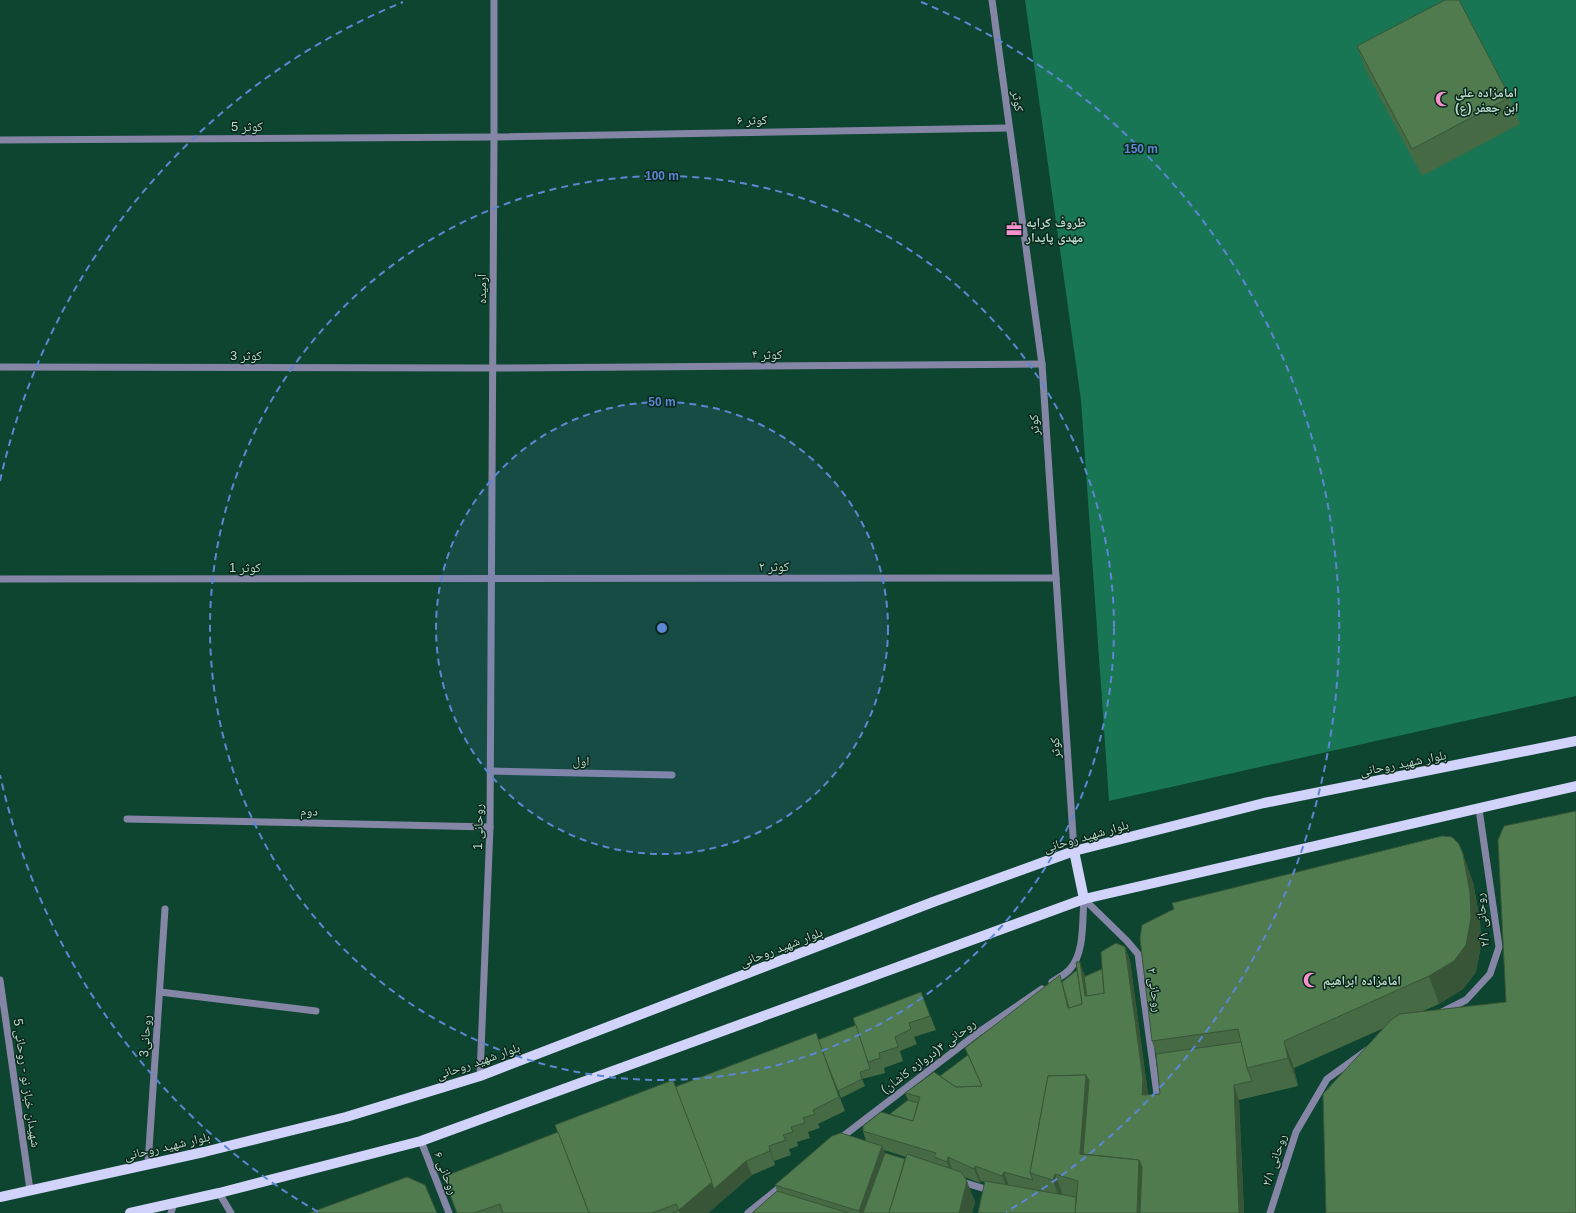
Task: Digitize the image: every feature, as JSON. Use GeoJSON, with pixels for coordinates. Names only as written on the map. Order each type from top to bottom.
{"type":"FeatureCollection","features":[{"type":"Feature","properties":{"kind":"main road","name":"بلوار شهید روحانی"},"geometry":{"type":"LineString","coordinates":[[0,1198],[346,1117],[480,1076],[933,902],[1074,851],[1264,804],[1576,741]]}},
{"type":"Feature","properties":{"kind":"main road"},"geometry":{"type":"LineString","coordinates":[[130,1213],[173,1208],[219,1193],[421,1141],[1084,900],[1576,786]]}},
{"type":"Feature","properties":{"kind":"main road"},"geometry":{"type":"LineString","coordinates":[[1074,851],[1084,900]]}},
{"type":"Feature","properties":{"kind":"street","name":"آرمیده"},"geometry":{"type":"LineString","coordinates":[[491,579],[494,0]]}},
{"type":"Feature","properties":{"kind":"street","name":"کوثر"},"geometry":{"type":"LineString","coordinates":[[992,0],[1042,364],[1074,851]]}},
{"type":"Feature","properties":{"kind":"street","name":"کوثر ۶"},"geometry":{"type":"LineString","coordinates":[[494,137],[1009,128]]}},
{"type":"Feature","properties":{"kind":"street","name":"کوثر 5"},"geometry":{"type":"LineString","coordinates":[[0,140],[494,137]]}},
{"type":"Feature","properties":{"kind":"street","name":"کوثر ۴"},"geometry":{"type":"LineString","coordinates":[[493,368],[1042,364]]}},
{"type":"Feature","properties":{"kind":"street","name":"کوثر 3"},"geometry":{"type":"LineString","coordinates":[[0,367],[493,368]]}},
{"type":"Feature","properties":{"kind":"street","name":"کوثر ۲"},"geometry":{"type":"LineString","coordinates":[[491,579],[1056,578]]}},
{"type":"Feature","properties":{"kind":"street","name":"کوثر 1"},"geometry":{"type":"LineString","coordinates":[[0,579],[491,579]]}},
{"type":"Feature","properties":{"kind":"street","name":"روحانی 1"},"geometry":{"type":"LineString","coordinates":[[480,1076],[490,828],[491,579]]}},
{"type":"Feature","properties":{"kind":"street","name":"اول"},"geometry":{"type":"LineString","coordinates":[[490,771],[672,775]]}},
{"type":"Feature","properties":{"kind":"street","name":"روحانی ۲/۱"},"geometry":{"type":"LineString","coordinates":[[1432,1017],[1466,1000],[1490,974],[1499,947],[1479,809]]}},
{"type":"Feature","properties":{"kind":"street","name":"دوم"},"geometry":{"type":"LineString","coordinates":[[127,819],[490,828]]}},
{"type":"Feature","properties":{"kind":"street","name":"روحانی ۲"},"geometry":{"type":"LineString","coordinates":[[1084,900],[1127,941],[1138,954],[1158,1106]]}},
{"type":"Feature","properties":{"kind":"street","name":"روحانی ۴(دروازه کاشان)"},"geometry":{"type":"LineString","coordinates":[[842,1144],[832,1144],[978,1032],[1070,970],[1077,960],[1080,947],[1084,900]]}},
{"type":"Feature","properties":{"kind":"street","name":"روحانی3"},"geometry":{"type":"LineString","coordinates":[[148,1164],[165,909]]}},
{"type":"Feature","properties":{"kind":"street","name":"شهیدان خباز نو - روحانی 5"},"geometry":{"type":"LineString","coordinates":[[0,980],[30,1190]]}},
{"type":"Feature","properties":{"kind":"street"},"geometry":{"type":"LineString","coordinates":[[160,992],[316,1011]]}},
{"type":"Feature","properties":{"kind":"street","name":"روحانی ۲/۱"},"geometry":{"type":"LineString","coordinates":[[1270,1213],[1296,1132],[1327,1079],[1360,1054],[1373,1047]]}},
{"type":"Feature","properties":{"kind":"street","name":"روحانی ۶"},"geometry":{"type":"LineString","coordinates":[[421,1141],[449,1213]]}},
{"type":"Feature","properties":{"kind":"street"},"geometry":{"type":"LineString","coordinates":[[748,1213],[789,1180]]}},
{"type":"Feature","properties":{"kind":"street"},"geometry":{"type":"LineString","coordinates":[[954,1180],[984,1192],[999,1192]]}},
{"type":"Feature","properties":{"kind":"street"},"geometry":{"type":"LineString","coordinates":[[219,1193],[231,1213]]}},
{"type":"Feature","properties":{"kind":"green space"},"geometry":{"type":"Polygon","coordinates":[[[1025,0],[1576,0],[1576,696],[1109,801],[1081,400],[1025,0]]]}},
{"type":"Feature","properties":{"kind":"building","name":"امامزاده علی‌ ابن جعفر (ع)"},"geometry":{"type":"Polygon","coordinates":[[[1445,0],[1459,0],[1510,97],[1412,149],[1357,46],[1445,0]]]}},
{"type":"Feature","properties":{"kind":"building"},"geometry":{"type":"Polygon","coordinates":[[[1576,811],[1576,1213],[1326,1213],[1323,1094],[1391,1020],[1400,1014],[1506,1002],[1498,840],[1504,826],[1576,811]]]}},
{"type":"Feature","properties":{"kind":"building","name":"امامزاده ابراهیم"},"geometry":{"type":"Polygon","coordinates":[[[1442,836],[1452,837],[1459,844],[1463,854],[1470,893],[1471,918],[1466,945],[1454,961],[1429,976],[1284,1041],[1288,1058],[1247,1068],[1238,1029],[1152,1041],[1140,938],[1142,925],[1174,909],[1172,903],[1442,836]]]}},
{"type":"Feature","properties":{"kind":"building"},"geometry":{"type":"Polygon","coordinates":[[[1116,943],[1125,947],[1143,1079],[1142,1095],[1160,1094],[1156,1054],[1241,1042],[1247,1068],[1252,1081],[1234,1085],[1239,1213],[1140,1213],[1142,1167],[1139,1160],[1083,1154],[1089,1081],[1086,1075],[1048,1076],[1030,1173],[1033,1180],[1004,1172],[1002,1176],[975,1166],[974,1169],[948,1157],[947,1162],[934,1157],[936,1153],[863,1131],[863,1126],[881,1112],[913,1121],[920,1097],[905,1093],[934,1072],[956,1087],[982,1086],[965,1048],[1060,975],[1068,1008],[1082,1004],[1076,962],[1080,962],[1085,996],[1104,993],[1101,952],[1116,943]]]}},
{"type":"Feature","properties":{"kind":"building"},"geometry":{"type":"Polygon","coordinates":[[[1102,969],[1104,993],[1087,996],[1084,977],[1102,969]]]}},
{"type":"Feature","properties":{"kind":"building"},"geometry":{"type":"Polygon","coordinates":[[[1077,970],[1082,1004],[1069,1008],[1062,982],[1077,970]]]}},
{"type":"Feature","properties":{"kind":"building"},"geometry":{"type":"Polygon","coordinates":[[[921,992],[930,1016],[909,1023],[911,1029],[895,1037],[898,1047],[879,1053],[880,1058],[868,1062],[853,1018],[921,992]]]}},
{"type":"Feature","properties":{"kind":"building"},"geometry":{"type":"Polygon","coordinates":[[[856,1025],[870,1069],[860,1072],[862,1079],[838,1091],[818,1040],[856,1025]]]}},
{"type":"Feature","properties":{"kind":"building"},"geometry":{"type":"Polygon","coordinates":[[[816,1033],[839,1097],[813,1110],[815,1114],[803,1118],[805,1123],[791,1127],[793,1132],[783,1135],[786,1140],[769,1146],[770,1151],[746,1161],[714,1189],[675,1087],[816,1033]]]}},
{"type":"Feature","properties":{"kind":"building"},"geometry":{"type":"Polygon","coordinates":[[[968,1055],[982,1086],[956,1087],[940,1076],[968,1055]]]}},
{"type":"Feature","properties":{"kind":"building"},"geometry":{"type":"Polygon","coordinates":[[[1086,1075],[1080,1154],[1139,1160],[1137,1213],[1075,1213],[1078,1181],[1055,1174],[1053,1180],[1030,1173],[1048,1076],[1086,1075]]]}},
{"type":"Feature","properties":{"kind":"building"},"geometry":{"type":"Polygon","coordinates":[[[673,1080],[712,1182],[679,1210],[676,1204],[652,1213],[589,1213],[555,1125],[673,1080]]]}},
{"type":"Feature","properties":{"kind":"building"},"geometry":{"type":"Polygon","coordinates":[[[908,1100],[918,1103],[913,1121],[890,1114],[908,1100]]]}},
{"type":"Feature","properties":{"kind":"building"},"geometry":{"type":"Polygon","coordinates":[[[558,1132],[589,1213],[503,1213],[500,1204],[474,1213],[457,1213],[443,1177],[558,1132]]]}},
{"type":"Feature","properties":{"kind":"building"},"geometry":{"type":"Polygon","coordinates":[[[841,1133],[882,1146],[859,1211],[775,1185],[832,1136],[841,1133]]]}},
{"type":"Feature","properties":{"kind":"building"},"geometry":{"type":"Polygon","coordinates":[[[885,1153],[905,1159],[889,1213],[863,1213],[885,1153]]]}},
{"type":"Feature","properties":{"kind":"building"},"geometry":{"type":"Polygon","coordinates":[[[907,1154],[961,1172],[967,1181],[959,1213],[889,1213],[907,1154]]]}},
{"type":"Feature","properties":{"kind":"building"},"geometry":{"type":"Polygon","coordinates":[[[407,1177],[425,1185],[437,1213],[309,1213],[407,1177]]]}},
{"type":"Feature","properties":{"kind":"building"},"geometry":{"type":"Polygon","coordinates":[[[985,1181],[1076,1197],[1075,1213],[978,1213],[985,1181]]]}},
{"type":"Feature","properties":{"kind":"building"},"geometry":{"type":"Polygon","coordinates":[[[777,1191],[848,1213],[752,1213],[777,1191]]]}},
{"type":"Feature","properties":{"kind":"building"},"geometry":{"type":"Polygon","coordinates":[[[679,1210],[680,1213],[672,1213],[679,1210]]]}},
{"type":"Feature","properties":{"kind":"place","name":"امامزاده علی‌ ابن جعفر (ع)"},"geometry":{"type":"Point","coordinates":[1443,99]}},
{"type":"Feature","properties":{"kind":"place","name":"ظروف کرایه مهدی پایدار"},"geometry":{"type":"Point","coordinates":[1014,229]}},
{"type":"Feature","properties":{"kind":"place","name":"امامزاده ابراهیم"},"geometry":{"type":"Point","coordinates":[1311,980]}}]}
